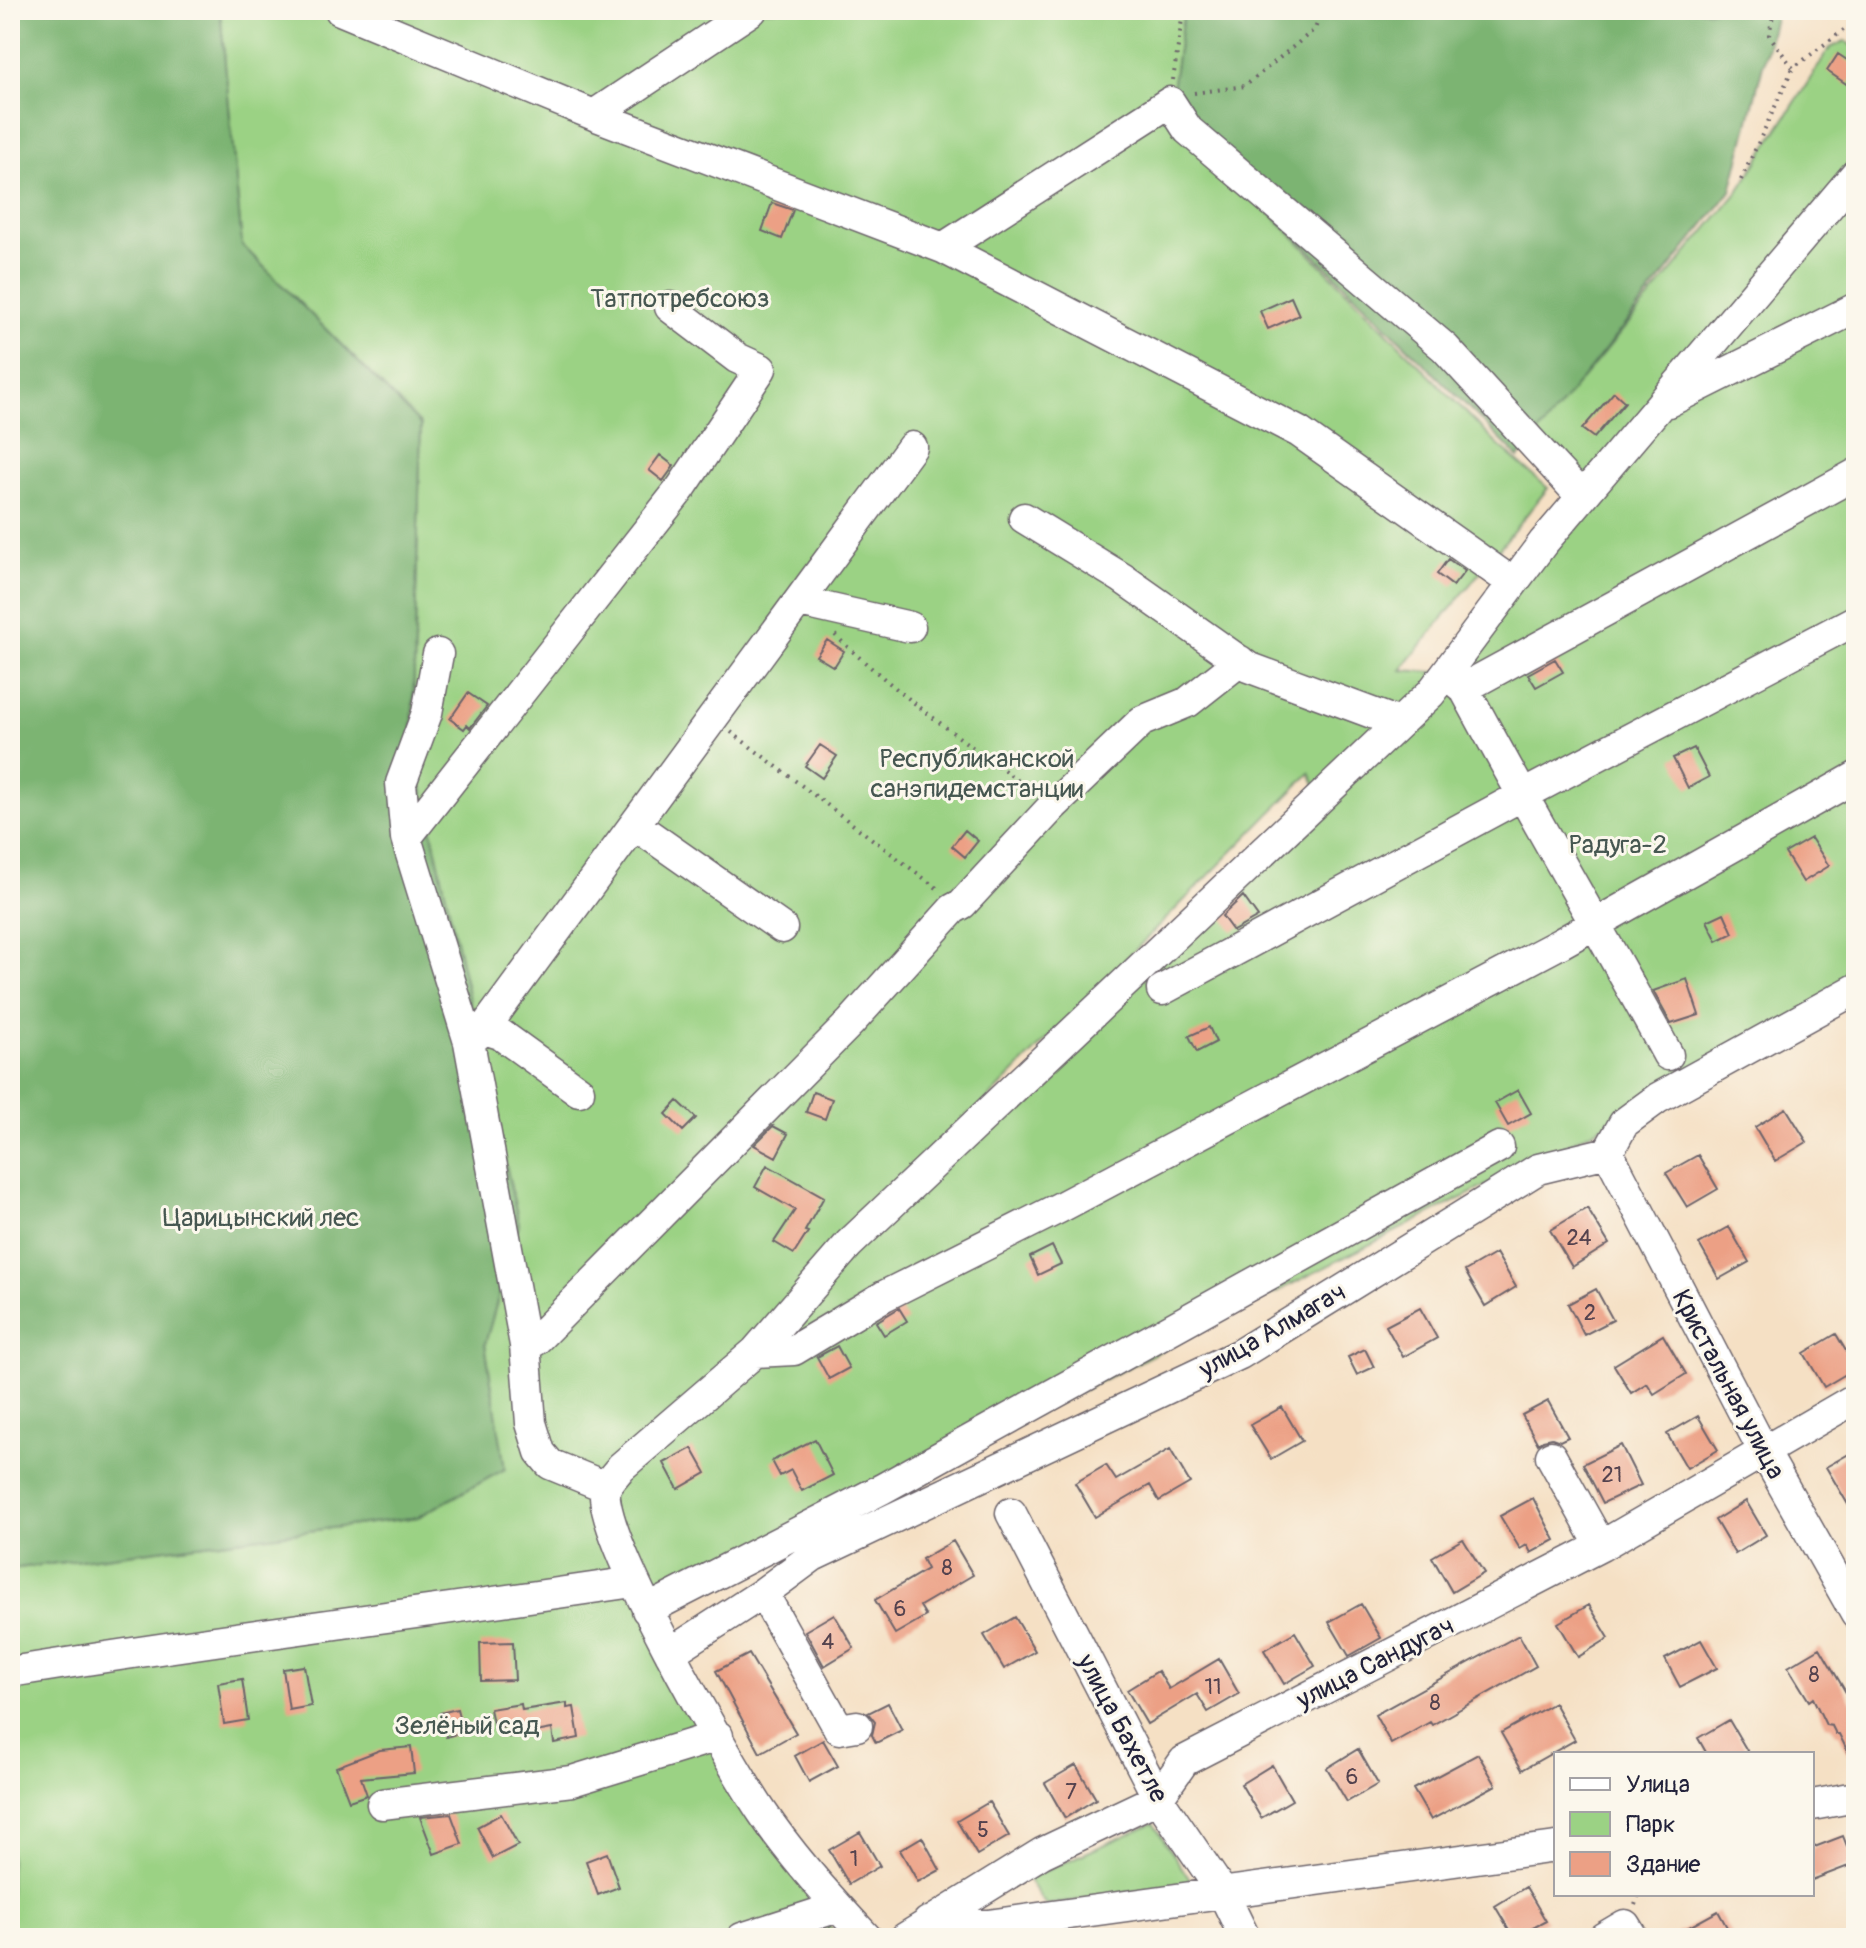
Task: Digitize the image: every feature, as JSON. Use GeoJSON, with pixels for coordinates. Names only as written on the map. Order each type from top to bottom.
{"type":"FeatureCollection","features":[{"type":"Feature","properties":{"kind":"street"},"geometry":{"type":"LineString","coordinates":[[340,10],[594,115],[943,248],[1299,432],[1513,583]]}},
{"type":"Feature","properties":{"kind":"street"},"geometry":{"type":"LineString","coordinates":[[594,115],[752,10]]}},
{"type":"Feature","properties":{"kind":"street"},"geometry":{"type":"LineString","coordinates":[[943,248],[1170,102],[1188,130],[1445,348],[1582,497]]}},
{"type":"Feature","properties":{"kind":"street"},"geometry":{"type":"LineString","coordinates":[[1455,680],[1513,583],[1655,409],[1856,174]]}},
{"type":"Feature","properties":{"kind":"street"},"geometry":{"type":"LineString","coordinates":[[406,838],[681,488],[761,369],[737,358],[670,307]]}},
{"type":"Feature","properties":{"kind":"street"},"geometry":{"type":"LineString","coordinates":[[1655,409],[1856,308]]}},
{"type":"Feature","properties":{"kind":"street"},"geometry":{"type":"LineString","coordinates":[[477,1035],[912,447]]}},
{"type":"Feature","properties":{"kind":"street"},"geometry":{"type":"LineString","coordinates":[[867,1938],[838,1907],[762,1812],[718,1736],[633,1582],[605,1503],[606,1487],[621,1467],[755,1352],[849,1244],[1431,693],[1856,474]]}},
{"type":"Feature","properties":{"kind":"street"},"geometry":{"type":"LineString","coordinates":[[1024,518],[1122,578],[1248,667],[1399,723]]}},
{"type":"Feature","properties":{"kind":"street"},"geometry":{"type":"LineString","coordinates":[[800,602],[910,627]]}},
{"type":"Feature","properties":{"kind":"street"},"geometry":{"type":"LineString","coordinates":[[1162,990],[1856,620]]}},
{"type":"Feature","properties":{"kind":"street"},"geometry":{"type":"LineString","coordinates":[[438,654],[427,713],[401,783],[406,838],[477,1035],[525,1345],[531,1423],[540,1452],[550,1464],[606,1487]]}},
{"type":"Feature","properties":{"kind":"street"},"geometry":{"type":"LineString","coordinates":[[525,1345],[535,1341],[851,1022],[1053,806],[1142,721],[1188,702],[1240,661]]}},
{"type":"Feature","properties":{"kind":"street"},"geometry":{"type":"LineString","coordinates":[[1455,680],[1597,923],[1668,1055]]}},
{"type":"Feature","properties":{"kind":"street"},"geometry":{"type":"LineString","coordinates":[[755,1352],[794,1350],[884,1296],[1059,1208],[1597,923],[1856,777]]}},
{"type":"Feature","properties":{"kind":"street"},"geometry":{"type":"LineString","coordinates":[[635,825],[782,928]]}},
{"type":"Feature","properties":{"kind":"street"},"geometry":{"type":"LineString","coordinates":[[1608,1152],[1624,1123],[1658,1098],[1856,989]]}},
{"type":"Feature","properties":{"kind":"street"},"geometry":{"type":"LineString","coordinates":[[477,1035],[500,1034],[579,1091]]}},
{"type":"Feature","properties":{"kind":"street"},"geometry":{"type":"LineString","coordinates":[[647,1610],[882,1489],[1499,1147]]}},
{"type":"Feature","properties":{"kind":"street","name":"Кристальная улица"},"geometry":{"type":"LineString","coordinates":[[1608,1152],[1763,1450],[1856,1614]]}},
{"type":"Feature","properties":{"kind":"street","name":"улица Алмагач"},"geometry":{"type":"LineString","coordinates":[[670,1653],[763,1593],[813,1556],[1240,1354],[1538,1169],[1608,1152]]}},
{"type":"Feature","properties":{"kind":"street","name":"улица Сандугач"},"geometry":{"type":"LineString","coordinates":[[916,1930],[1042,1853],[1158,1798],[1184,1761],[1601,1546],[1856,1398]]}},
{"type":"Feature","properties":{"kind":"street"},"geometry":{"type":"LineString","coordinates":[[1551,1456],[1601,1546]]}},
{"type":"Feature","properties":{"kind":"street","name":"улица Бахетле"},"geometry":{"type":"LineString","coordinates":[[1011,1513],[1158,1798],[1223,1893],[1245,1938]]}},
{"type":"Feature","properties":{"kind":"street"},"geometry":{"type":"LineString","coordinates":[[10,1672],[255,1633],[367,1621],[633,1582]]}},
{"type":"Feature","properties":{"kind":"street"},"geometry":{"type":"LineString","coordinates":[[763,1593],[839,1729],[857,1726]]}},
{"type":"Feature","properties":{"kind":"street"},"geometry":{"type":"LineString","coordinates":[[382,1804],[572,1781],[718,1736]]}},
{"type":"Feature","properties":{"kind":"street"},"geometry":{"type":"LineString","coordinates":[[1814,1805],[1856,1797]]}},
{"type":"Feature","properties":{"kind":"street"},"geometry":{"type":"LineString","coordinates":[[916,1930],[988,1925],[1554,1847]]}},
{"type":"Feature","properties":{"kind":"street"},"geometry":{"type":"LineString","coordinates":[[742,1938],[838,1907]]}},
{"type":"Feature","properties":{"kind":"path"},"geometry":{"type":"LineString","coordinates":[[1170,102],[1182,19],[1179,10]]}},
{"type":"Feature","properties":{"kind":"path"},"geometry":{"type":"LineString","coordinates":[[1188,130],[1193,93],[1245,86],[1315,29],[1322,10]]}},
{"type":"Feature","properties":{"kind":"path"},"geometry":{"type":"LineString","coordinates":[[1774,10],[1769,35],[1793,68]]}},
{"type":"Feature","properties":{"kind":"path"},"geometry":{"type":"LineString","coordinates":[[1741,180],[1793,68],[1845,29],[1856,38]]}},
{"type":"Feature","properties":{"kind":"path"},"geometry":{"type":"LineString","coordinates":[[833,634],[949,730],[1053,806]]}},
{"type":"Feature","properties":{"kind":"path"},"geometry":{"type":"LineString","coordinates":[[713,719],[880,842],[959,906]]}},
{"type":"Feature","properties":{"kind":"green space","name":"Царицынский лес"},"geometry":{"type":"Polygon","coordinates":[[[10,10],[220,10],[242,245],[421,425],[412,742],[519,1224],[485,1344],[505,1469],[418,1517],[10,1569],[10,10]]]}},
{"type":"Feature","properties":{"kind":"green space"},"geometry":{"type":"Polygon","coordinates":[[[220,10],[1184,10],[1171,112],[1497,444],[1548,488],[1401,670],[1452,673],[1588,498],[1537,433],[1737,193],[1830,48],[1845,41],[1856,49],[1856,984],[1613,1121],[650,1610],[837,1938],[10,1938],[10,1569],[418,1517],[505,1469],[485,1344],[519,1224],[412,742],[421,425],[242,245],[220,10]],[[1310,773],[665,1426],[1326,808],[1310,773]]]}},
{"type":"Feature","properties":{"kind":"green space"},"geometry":{"type":"Polygon","coordinates":[[[1184,10],[1777,10],[1731,191],[1519,458],[1171,112],[1184,10]]]}},
{"type":"Feature","properties":{"kind":"green space"},"geometry":{"type":"Polygon","coordinates":[[[1153,1823],[1192,1883],[1046,1905],[1027,1879],[1153,1823]]]}},
{"type":"Feature","properties":{"kind":"building"},"geometry":{"type":"Polygon","coordinates":[[[1838,54],[1856,66],[1856,73],[1848,85],[1827,71],[1838,54]]]}},
{"type":"Feature","properties":{"kind":"building"},"geometry":{"type":"Polygon","coordinates":[[[772,203],[793,210],[782,239],[762,231],[772,203]]]}},
{"type":"Feature","properties":{"kind":"building"},"geometry":{"type":"Polygon","coordinates":[[[1291,297],[1299,315],[1268,329],[1260,311],[1291,297]]]}},
{"type":"Feature","properties":{"kind":"building"},"geometry":{"type":"Polygon","coordinates":[[[1614,392],[1625,402],[1594,438],[1582,429],[1614,392]]]}},
{"type":"Feature","properties":{"kind":"building"},"geometry":{"type":"Polygon","coordinates":[[[660,455],[674,466],[663,481],[649,470],[660,455]]]}},
{"type":"Feature","properties":{"kind":"building"},"geometry":{"type":"Polygon","coordinates":[[[1448,559],[1465,571],[1453,586],[1437,574],[1448,559]]]}},
{"type":"Feature","properties":{"kind":"building"},"geometry":{"type":"Polygon","coordinates":[[[827,640],[844,651],[834,667],[816,656],[827,640]]]}},
{"type":"Feature","properties":{"kind":"building"},"geometry":{"type":"Polygon","coordinates":[[[1555,659],[1563,672],[1536,687],[1528,674],[1555,659]]]}},
{"type":"Feature","properties":{"kind":"building"},"geometry":{"type":"Polygon","coordinates":[[[468,693],[487,706],[470,728],[467,725],[464,729],[450,719],[468,693]]]}},
{"type":"Feature","properties":{"kind":"building"},"geometry":{"type":"Polygon","coordinates":[[[820,745],[837,756],[822,778],[805,766],[820,745]]]}},
{"type":"Feature","properties":{"kind":"building"},"geometry":{"type":"Polygon","coordinates":[[[1694,748],[1709,777],[1688,788],[1673,758],[1694,748]]]}},
{"type":"Feature","properties":{"kind":"building"},"geometry":{"type":"Polygon","coordinates":[[[965,830],[978,841],[965,857],[952,846],[965,830]]]}},
{"type":"Feature","properties":{"kind":"building"},"geometry":{"type":"Polygon","coordinates":[[[1811,838],[1829,866],[1803,882],[1785,853],[1811,838]]]}},
{"type":"Feature","properties":{"kind":"building"},"geometry":{"type":"Polygon","coordinates":[[[1243,896],[1258,917],[1233,931],[1222,916],[1243,896]]]}},
{"type":"Feature","properties":{"kind":"building"},"geometry":{"type":"Polygon","coordinates":[[[1724,913],[1733,933],[1717,941],[1707,921],[1724,913]]]}},
{"type":"Feature","properties":{"kind":"building"},"geometry":{"type":"Polygon","coordinates":[[[1687,979],[1699,1015],[1671,1024],[1653,991],[1687,979]]]}},
{"type":"Feature","properties":{"kind":"building"},"geometry":{"type":"Polygon","coordinates":[[[1209,1027],[1216,1042],[1197,1052],[1189,1036],[1209,1027]]]}},
{"type":"Feature","properties":{"kind":"building"},"geometry":{"type":"Polygon","coordinates":[[[1518,1090],[1531,1113],[1508,1126],[1495,1103],[1518,1090]]]}},
{"type":"Feature","properties":{"kind":"building"},"geometry":{"type":"Polygon","coordinates":[[[813,1092],[832,1099],[825,1119],[806,1112],[813,1092]]]}},
{"type":"Feature","properties":{"kind":"building"},"geometry":{"type":"Polygon","coordinates":[[[678,1101],[696,1118],[683,1131],[666,1114],[678,1101]]]}},
{"type":"Feature","properties":{"kind":"building"},"geometry":{"type":"Polygon","coordinates":[[[1786,1108],[1807,1142],[1775,1161],[1755,1127],[1786,1108]]]}},
{"type":"Feature","properties":{"kind":"building"},"geometry":{"type":"Polygon","coordinates":[[[773,1126],[788,1134],[776,1157],[754,1145],[773,1126]]]}},
{"type":"Feature","properties":{"kind":"building"},"geometry":{"type":"Polygon","coordinates":[[[1698,1155],[1718,1189],[1687,1207],[1666,1173],[1698,1155]]]}},
{"type":"Feature","properties":{"kind":"building"},"geometry":{"type":"Polygon","coordinates":[[[767,1165],[824,1197],[794,1254],[774,1242],[795,1210],[755,1187],[767,1165]]]}},
{"type":"Feature","properties":{"kind":"building"},"geometry":{"type":"Polygon","coordinates":[[[1587,1208],[1609,1244],[1572,1267],[1550,1230],[1587,1208]]]}},
{"type":"Feature","properties":{"kind":"building"},"geometry":{"type":"Polygon","coordinates":[[[1729,1227],[1749,1262],[1719,1279],[1699,1244],[1729,1227]]]}},
{"type":"Feature","properties":{"kind":"building"},"geometry":{"type":"Polygon","coordinates":[[[1052,1246],[1061,1264],[1038,1275],[1030,1257],[1052,1246]]]}},
{"type":"Feature","properties":{"kind":"building"},"geometry":{"type":"Polygon","coordinates":[[[1496,1253],[1516,1287],[1485,1306],[1465,1271],[1496,1253]]]}},
{"type":"Feature","properties":{"kind":"building"},"geometry":{"type":"Polygon","coordinates":[[[1596,1289],[1613,1320],[1584,1335],[1568,1304],[1596,1289]]]}},
{"type":"Feature","properties":{"kind":"building"},"geometry":{"type":"Polygon","coordinates":[[[899,1308],[907,1321],[884,1335],[876,1322],[899,1308]]]}},
{"type":"Feature","properties":{"kind":"building"},"geometry":{"type":"Polygon","coordinates":[[[1420,1308],[1437,1338],[1403,1357],[1386,1326],[1420,1308]]]}},
{"type":"Feature","properties":{"kind":"building"},"geometry":{"type":"Polygon","coordinates":[[[1836,1334],[1856,1368],[1824,1387],[1804,1353],[1836,1334]]]}},
{"type":"Feature","properties":{"kind":"building"},"geometry":{"type":"Polygon","coordinates":[[[1663,1335],[1686,1374],[1654,1394],[1647,1383],[1631,1393],[1614,1365],[1663,1335]]]}},
{"type":"Feature","properties":{"kind":"building"},"geometry":{"type":"Polygon","coordinates":[[[837,1346],[849,1368],[829,1379],[817,1357],[837,1346]]]}},
{"type":"Feature","properties":{"kind":"building"},"geometry":{"type":"Polygon","coordinates":[[[1365,1349],[1374,1367],[1357,1375],[1348,1357],[1365,1349]]]}},
{"type":"Feature","properties":{"kind":"building"},"geometry":{"type":"Polygon","coordinates":[[[1548,1401],[1568,1437],[1560,1441],[1552,1438],[1543,1440],[1538,1444],[1522,1415],[1548,1401]]]}},
{"type":"Feature","properties":{"kind":"building"},"geometry":{"type":"Polygon","coordinates":[[[1282,1407],[1302,1441],[1271,1459],[1250,1425],[1282,1407]]]}},
{"type":"Feature","properties":{"kind":"building"},"geometry":{"type":"Polygon","coordinates":[[[1698,1416],[1718,1450],[1687,1468],[1667,1434],[1698,1416]]]}},
{"type":"Feature","properties":{"kind":"building"},"geometry":{"type":"Polygon","coordinates":[[[815,1439],[833,1475],[802,1491],[791,1470],[780,1476],[772,1461],[815,1439]]]}},
{"type":"Feature","properties":{"kind":"building"},"geometry":{"type":"Polygon","coordinates":[[[1621,1445],[1641,1485],[1603,1503],[1583,1464],[1621,1445]]]}},
{"type":"Feature","properties":{"kind":"building"},"geometry":{"type":"Polygon","coordinates":[[[692,1448],[706,1473],[678,1489],[664,1463],[692,1448]]]}},
{"type":"Feature","properties":{"kind":"building"},"geometry":{"type":"Polygon","coordinates":[[[1170,1449],[1190,1483],[1159,1501],[1150,1485],[1095,1517],[1075,1483],[1106,1465],[1116,1480],[1170,1449]]]}},
{"type":"Feature","properties":{"kind":"building"},"geometry":{"type":"Polygon","coordinates":[[[1856,1450],[1856,1518],[1826,1467],[1856,1450]]]}},
{"type":"Feature","properties":{"kind":"building"},"geometry":{"type":"Polygon","coordinates":[[[1533,1498],[1555,1540],[1531,1553],[1527,1545],[1520,1549],[1500,1516],[1533,1498]]]}},
{"type":"Feature","properties":{"kind":"building"},"geometry":{"type":"Polygon","coordinates":[[[1746,1501],[1766,1535],[1735,1554],[1715,1520],[1746,1501]]]}},
{"type":"Feature","properties":{"kind":"building"},"geometry":{"type":"Polygon","coordinates":[[[1463,1539],[1484,1573],[1452,1592],[1432,1557],[1463,1539]]]}},
{"type":"Feature","properties":{"kind":"building"},"geometry":{"type":"Polygon","coordinates":[[[953,1541],[973,1575],[920,1606],[926,1616],[895,1634],[875,1600],[927,1569],[922,1559],[953,1541]]]}},
{"type":"Feature","properties":{"kind":"building"},"geometry":{"type":"Polygon","coordinates":[[[1361,1604],[1381,1638],[1349,1656],[1329,1622],[1361,1604]]]}},
{"type":"Feature","properties":{"kind":"building"},"geometry":{"type":"Polygon","coordinates":[[[1589,1605],[1609,1638],[1578,1657],[1558,1623],[1589,1605]]]}},
{"type":"Feature","properties":{"kind":"building"},"geometry":{"type":"Polygon","coordinates":[[[834,1614],[854,1648],[824,1666],[805,1631],[834,1614]]]}},
{"type":"Feature","properties":{"kind":"building"},"geometry":{"type":"Polygon","coordinates":[[[1015,1617],[1035,1651],[1004,1669],[984,1635],[1015,1617]]]}},
{"type":"Feature","properties":{"kind":"building"},"geometry":{"type":"Polygon","coordinates":[[[1295,1632],[1315,1666],[1284,1684],[1264,1650],[1295,1632]]]}},
{"type":"Feature","properties":{"kind":"building"},"geometry":{"type":"Polygon","coordinates":[[[1519,1635],[1536,1666],[1432,1725],[1430,1722],[1391,1744],[1375,1715],[1519,1635]]]}},
{"type":"Feature","properties":{"kind":"building"},"geometry":{"type":"Polygon","coordinates":[[[1701,1640],[1717,1668],[1680,1687],[1665,1659],[1701,1640]]]}},
{"type":"Feature","properties":{"kind":"building"},"geometry":{"type":"Polygon","coordinates":[[[513,1642],[515,1680],[481,1681],[480,1643],[513,1642]]]}},
{"type":"Feature","properties":{"kind":"building"},"geometry":{"type":"Polygon","coordinates":[[[1820,1648],[1851,1701],[1856,1698],[1856,1768],[1839,1734],[1832,1726],[1826,1725],[1813,1698],[1809,1701],[1788,1667],[1820,1648]]]}},
{"type":"Feature","properties":{"kind":"building"},"geometry":{"type":"Polygon","coordinates":[[[749,1654],[796,1733],[760,1753],[716,1671],[749,1654]]]}},
{"type":"Feature","properties":{"kind":"building"},"geometry":{"type":"Polygon","coordinates":[[[1219,1659],[1239,1694],[1208,1712],[1197,1694],[1147,1724],[1127,1690],[1158,1671],[1169,1689],[1219,1659]]]}},
{"type":"Feature","properties":{"kind":"building"},"geometry":{"type":"Polygon","coordinates":[[[304,1666],[311,1706],[289,1710],[283,1669],[304,1666]]]}},
{"type":"Feature","properties":{"kind":"building"},"geometry":{"type":"Polygon","coordinates":[[[242,1679],[248,1720],[224,1724],[218,1683],[242,1679]]]}},
{"type":"Feature","properties":{"kind":"building"},"geometry":{"type":"Polygon","coordinates":[[[567,1703],[567,1708],[574,1707],[579,1738],[554,1743],[552,1729],[509,1737],[508,1726],[494,1728],[490,1709],[521,1704],[522,1710],[567,1703]]]}},
{"type":"Feature","properties":{"kind":"building"},"geometry":{"type":"Polygon","coordinates":[[[888,1703],[902,1730],[876,1743],[872,1735],[875,1722],[868,1713],[888,1703]]]}},
{"type":"Feature","properties":{"kind":"building"},"geometry":{"type":"Polygon","coordinates":[[[1554,1703],[1575,1740],[1522,1770],[1501,1733],[1554,1703]]]}},
{"type":"Feature","properties":{"kind":"building"},"geometry":{"type":"Polygon","coordinates":[[[457,1709],[463,1732],[446,1737],[440,1713],[457,1709]]]}},
{"type":"Feature","properties":{"kind":"building"},"geometry":{"type":"Polygon","coordinates":[[[1729,1720],[1748,1752],[1706,1752],[1698,1738],[1729,1720]]]}},
{"type":"Feature","properties":{"kind":"building"},"geometry":{"type":"Polygon","coordinates":[[[823,1740],[838,1766],[809,1782],[795,1756],[823,1740]]]}},
{"type":"Feature","properties":{"kind":"building"},"geometry":{"type":"Polygon","coordinates":[[[411,1747],[414,1773],[361,1778],[367,1795],[349,1801],[336,1767],[380,1750],[411,1747]]]}},
{"type":"Feature","properties":{"kind":"building"},"geometry":{"type":"Polygon","coordinates":[[[1358,1749],[1378,1784],[1347,1802],[1327,1768],[1358,1749]]]}},
{"type":"Feature","properties":{"kind":"building"},"geometry":{"type":"Polygon","coordinates":[[[1478,1754],[1496,1785],[1431,1820],[1413,1789],[1478,1754]]]}},
{"type":"Feature","properties":{"kind":"building"},"geometry":{"type":"Polygon","coordinates":[[[1076,1765],[1096,1799],[1065,1818],[1045,1783],[1076,1765]]]}},
{"type":"Feature","properties":{"kind":"building"},"geometry":{"type":"Polygon","coordinates":[[[1272,1765],[1292,1800],[1261,1818],[1241,1784],[1272,1765]]]}},
{"type":"Feature","properties":{"kind":"building"},"geometry":{"type":"Polygon","coordinates":[[[989,1802],[1009,1836],[977,1855],[957,1821],[989,1802]]]}},
{"type":"Feature","properties":{"kind":"building"},"geometry":{"type":"Polygon","coordinates":[[[451,1814],[462,1844],[434,1854],[420,1817],[451,1814]]]}},
{"type":"Feature","properties":{"kind":"building"},"geometry":{"type":"Polygon","coordinates":[[[501,1814],[518,1845],[493,1858],[477,1827],[501,1814]]]}},
{"type":"Feature","properties":{"kind":"building"},"geometry":{"type":"Polygon","coordinates":[[[860,1832],[880,1866],[849,1884],[829,1850],[860,1832]]]}},
{"type":"Feature","properties":{"kind":"building"},"geometry":{"type":"Polygon","coordinates":[[[1843,1836],[1854,1864],[1814,1879],[1814,1847],[1843,1836]]]}},
{"type":"Feature","properties":{"kind":"building"},"geometry":{"type":"Polygon","coordinates":[[[922,1837],[940,1870],[918,1882],[900,1850],[922,1837]]]}},
{"type":"Feature","properties":{"kind":"building"},"geometry":{"type":"Polygon","coordinates":[[[607,1853],[619,1887],[598,1895],[586,1861],[607,1853]]]}},
{"type":"Feature","properties":{"kind":"building"},"geometry":{"type":"Polygon","coordinates":[[[1526,1887],[1546,1921],[1514,1938],[1495,1906],[1526,1887]]]}},
{"type":"Feature","properties":{"kind":"building"},"geometry":{"type":"Polygon","coordinates":[[[1718,1911],[1733,1938],[1669,1938],[1718,1911]]]}},
{"type":"Feature","properties":{"kind":"park label","name":"Татпотребсоюз"},"geometry":{"type":"Point","coordinates":[680,298]}},
{"type":"Feature","properties":{"kind":"park label","name":"Республиканской санэпидемстанции"},"geometry":{"type":"Point","coordinates":[977,773]}},
{"type":"Feature","properties":{"kind":"park label","name":"Радуга-2"},"geometry":{"type":"Point","coordinates":[1618,844]}},
{"type":"Feature","properties":{"kind":"park label","name":"Зелёный сад"},"geometry":{"type":"Point","coordinates":[467,1725]}}]}
